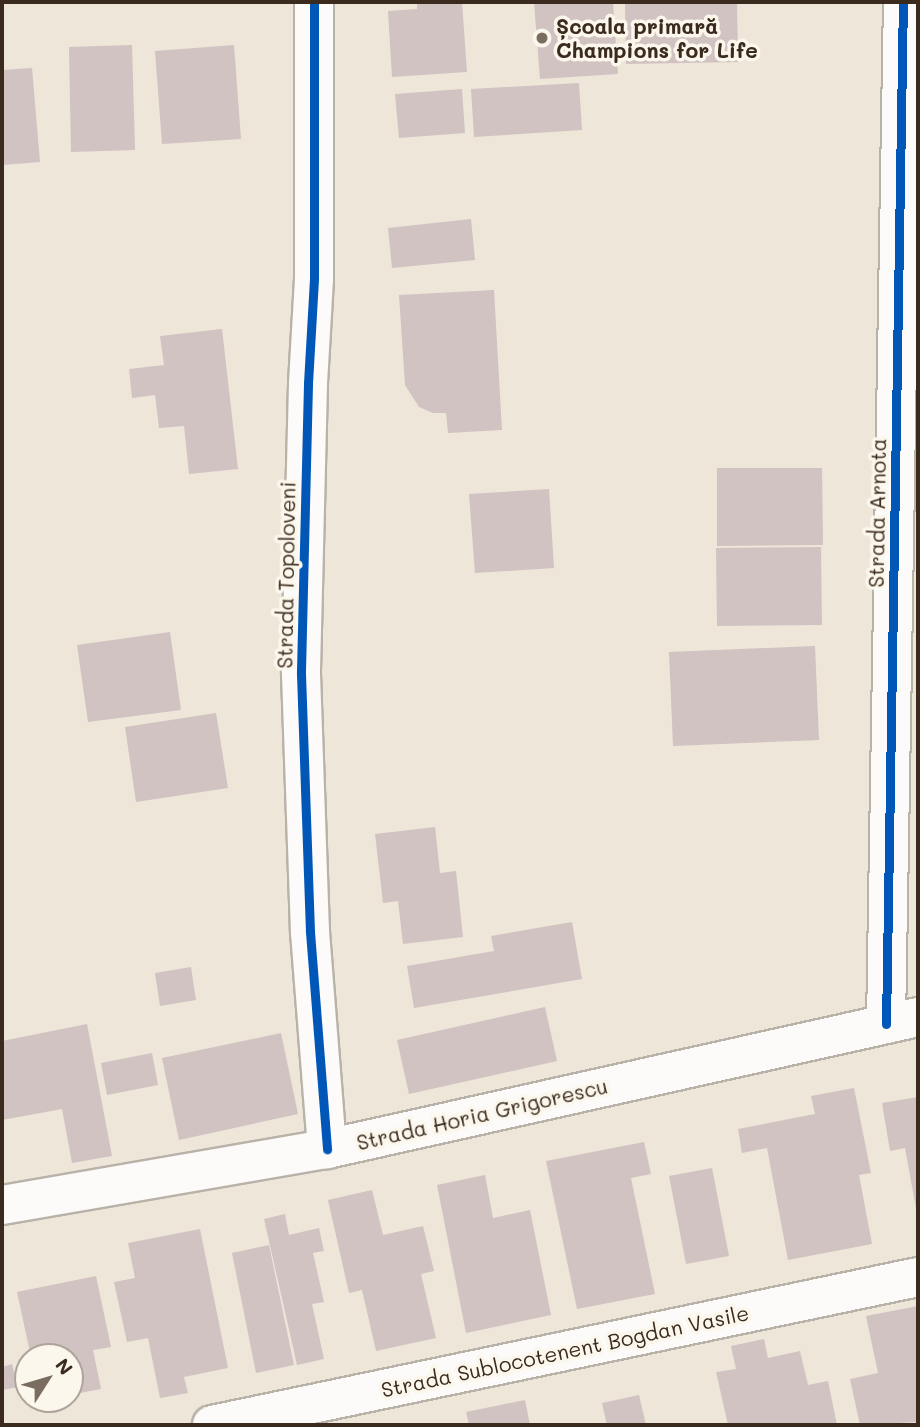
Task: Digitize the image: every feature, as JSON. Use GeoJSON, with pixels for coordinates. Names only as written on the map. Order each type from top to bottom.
{"type":"FeatureCollection","features":[{"type":"Feature","properties":{"kind":"street","name":"Strada Topoloveni"},"geometry":{"type":"LineString","coordinates":[[314,2],[314,279],[308,384],[301,674],[310,932],[327,1149]]}},
{"type":"Feature","properties":{"kind":"street","name":"Strada Arnota"},"geometry":{"type":"LineString","coordinates":[[902,1021],[903,2]]}},
{"type":"Feature","properties":{"kind":"street","name":"Strada Horia Grigorescu"},"geometry":{"type":"LineString","coordinates":[[2,1205],[327,1149],[902,1021]]}},
{"type":"Feature","properties":{"kind":"street","name":"Strada Sublocotenent Bogdan Vasile"},"geometry":{"type":"LineString","coordinates":[[212,1425],[918,1277]]}},
{"type":"Feature","properties":{"kind":"building"},"geometry":{"type":"Polygon","coordinates":[[[417,2],[462,2],[467,72],[392,77],[388,11],[417,9],[417,2]]]}},
{"type":"Feature","properties":{"kind":"building"},"geometry":{"type":"Polygon","coordinates":[[[534,2],[613,2],[618,74],[540,79],[534,2]]]}},
{"type":"Feature","properties":{"kind":"building"},"geometry":{"type":"Polygon","coordinates":[[[625,2],[737,2],[738,62],[626,64],[625,2]]]}},
{"type":"Feature","properties":{"kind":"building"},"geometry":{"type":"Polygon","coordinates":[[[132,45],[135,150],[71,152],[69,47],[132,45]]]}},
{"type":"Feature","properties":{"kind":"building"},"geometry":{"type":"Polygon","coordinates":[[[234,45],[241,139],[162,144],[155,51],[234,45]]]}},
{"type":"Feature","properties":{"kind":"building"},"geometry":{"type":"Polygon","coordinates":[[[32,68],[40,162],[2,165],[2,70],[32,68]]]}},
{"type":"Feature","properties":{"kind":"building"},"geometry":{"type":"Polygon","coordinates":[[[579,83],[582,130],[474,137],[471,89],[579,83]]]}},
{"type":"Feature","properties":{"kind":"building"},"geometry":{"type":"Polygon","coordinates":[[[462,89],[465,133],[399,138],[395,94],[462,89]]]}},
{"type":"Feature","properties":{"kind":"building"},"geometry":{"type":"Polygon","coordinates":[[[471,219],[475,260],[392,268],[388,228],[471,219]]]}},
{"type":"Feature","properties":{"kind":"building"},"geometry":{"type":"Polygon","coordinates":[[[494,290],[502,430],[448,433],[446,413],[433,413],[419,407],[405,385],[399,295],[494,290]]]}},
{"type":"Feature","properties":{"kind":"building"},"geometry":{"type":"Polygon","coordinates":[[[222,329],[238,469],[189,474],[184,426],[159,428],[155,395],[132,398],[129,369],[164,365],[160,336],[222,329]]]}},
{"type":"Feature","properties":{"kind":"building"},"geometry":{"type":"Polygon","coordinates":[[[717,468],[822,468],[823,545],[717,546],[717,468]]]}},
{"type":"Feature","properties":{"kind":"building"},"geometry":{"type":"Polygon","coordinates":[[[549,489],[554,568],[475,573],[469,494],[549,489]]]}},
{"type":"Feature","properties":{"kind":"building"},"geometry":{"type":"Polygon","coordinates":[[[821,547],[822,625],[717,626],[716,548],[821,547]]]}},
{"type":"Feature","properties":{"kind":"building"},"geometry":{"type":"Polygon","coordinates":[[[170,632],[181,710],[88,722],[77,645],[170,632]]]}},
{"type":"Feature","properties":{"kind":"building"},"geometry":{"type":"Polygon","coordinates":[[[815,646],[819,740],[673,746],[669,652],[815,646]]]}},
{"type":"Feature","properties":{"kind":"building"},"geometry":{"type":"Polygon","coordinates":[[[216,713],[228,788],[136,802],[125,727],[216,713]]]}},
{"type":"Feature","properties":{"kind":"building"},"geometry":{"type":"Polygon","coordinates":[[[435,827],[440,873],[456,871],[463,937],[403,944],[398,901],[383,903],[375,834],[435,827]]]}},
{"type":"Feature","properties":{"kind":"building"},"geometry":{"type":"Polygon","coordinates":[[[572,922],[582,979],[414,1008],[407,966],[494,951],[491,936],[572,922]]]}},
{"type":"Feature","properties":{"kind":"building"},"geometry":{"type":"Polygon","coordinates":[[[191,967],[196,1000],[160,1006],[155,973],[191,967]]]}},
{"type":"Feature","properties":{"kind":"building"},"geometry":{"type":"Polygon","coordinates":[[[545,1007],[557,1061],[409,1094],[397,1040],[545,1007]]]}},
{"type":"Feature","properties":{"kind":"building"},"geometry":{"type":"Polygon","coordinates":[[[87,1024],[112,1156],[72,1163],[62,1109],[2,1120],[2,1041],[87,1024]]]}},
{"type":"Feature","properties":{"kind":"building"},"geometry":{"type":"Polygon","coordinates":[[[281,1033],[298,1114],[179,1140],[162,1058],[281,1033]]]}},
{"type":"Feature","properties":{"kind":"building"},"geometry":{"type":"Polygon","coordinates":[[[152,1053],[158,1085],[107,1095],[101,1063],[152,1053]]]}},
{"type":"Feature","properties":{"kind":"building"},"geometry":{"type":"Polygon","coordinates":[[[854,1088],[871,1173],[859,1175],[872,1244],[788,1260],[767,1148],[742,1153],[738,1129],[815,1114],[811,1096],[854,1088]]]}},
{"type":"Feature","properties":{"kind":"building"},"geometry":{"type":"Polygon","coordinates":[[[918,1097],[917,1214],[905,1148],[890,1151],[882,1103],[918,1097]]]}},
{"type":"Feature","properties":{"kind":"building"},"geometry":{"type":"Polygon","coordinates":[[[644,1142],[651,1174],[631,1178],[655,1294],[577,1309],[546,1161],[644,1142]]]}},
{"type":"Feature","properties":{"kind":"building"},"geometry":{"type":"Polygon","coordinates":[[[712,1168],[729,1256],[686,1264],[669,1176],[712,1168]]]}},
{"type":"Feature","properties":{"kind":"building"},"geometry":{"type":"Polygon","coordinates":[[[485,1175],[493,1218],[530,1210],[551,1315],[466,1333],[437,1185],[485,1175]]]}},
{"type":"Feature","properties":{"kind":"building"},"geometry":{"type":"Polygon","coordinates":[[[372,1190],[383,1235],[423,1226],[434,1271],[421,1274],[436,1338],[376,1351],[362,1290],[349,1293],[328,1200],[372,1190]]]}},
{"type":"Feature","properties":{"kind":"building"},"geometry":{"type":"Polygon","coordinates":[[[285,1214],[289,1235],[319,1228],[324,1251],[313,1253],[324,1302],[312,1304],[324,1359],[297,1365],[264,1219],[285,1214]]]}},
{"type":"Feature","properties":{"kind":"building"},"geometry":{"type":"Polygon","coordinates":[[[200,1229],[228,1368],[184,1377],[188,1393],[160,1398],[148,1338],[127,1342],[114,1282],[135,1278],[128,1243],[200,1229]]]}},
{"type":"Feature","properties":{"kind":"building"},"geometry":{"type":"Polygon","coordinates":[[[269,1245],[294,1365],[256,1373],[232,1253],[269,1245]]]}},
{"type":"Feature","properties":{"kind":"building"},"geometry":{"type":"Polygon","coordinates":[[[96,1276],[111,1347],[93,1350],[101,1389],[84,1392],[84,1343],[28,1343],[17,1292],[96,1276]]]}},
{"type":"Feature","properties":{"kind":"building"},"geometry":{"type":"Polygon","coordinates":[[[918,1306],[918,1422],[860,1425],[850,1379],[878,1373],[866,1316],[918,1306]]]}},
{"type":"Feature","properties":{"kind":"building"},"geometry":{"type":"Polygon","coordinates":[[[764,1339],[768,1358],[800,1351],[808,1385],[828,1381],[837,1425],[728,1425],[716,1372],[736,1369],[731,1346],[764,1339]]]}},
{"type":"Feature","properties":{"kind":"building"},"geometry":{"type":"Polygon","coordinates":[[[12,1364],[14,1388],[2,1390],[2,1367],[12,1364]]]}},
{"type":"Feature","properties":{"kind":"building"},"geometry":{"type":"Polygon","coordinates":[[[639,1395],[646,1425],[607,1425],[602,1403],[639,1395]]]}},
{"type":"Feature","properties":{"kind":"building"},"geometry":{"type":"Polygon","coordinates":[[[525,1400],[530,1425],[469,1425],[466,1412],[525,1400]]]}},
{"type":"Feature","properties":{"kind":"cycle path"},"geometry":{"type":"LineString","coordinates":[[314,2],[314,279],[308,384],[301,674],[310,932],[327,1149]]}},
{"type":"Feature","properties":{"kind":"cycle path"},"geometry":{"type":"LineString","coordinates":[[886,1024],[903,2]]}},
{"type":"Feature","properties":{"kind":"place","name":"Școala primară Champions for Life"},"geometry":{"type":"Point","coordinates":[542,38]}}]}
